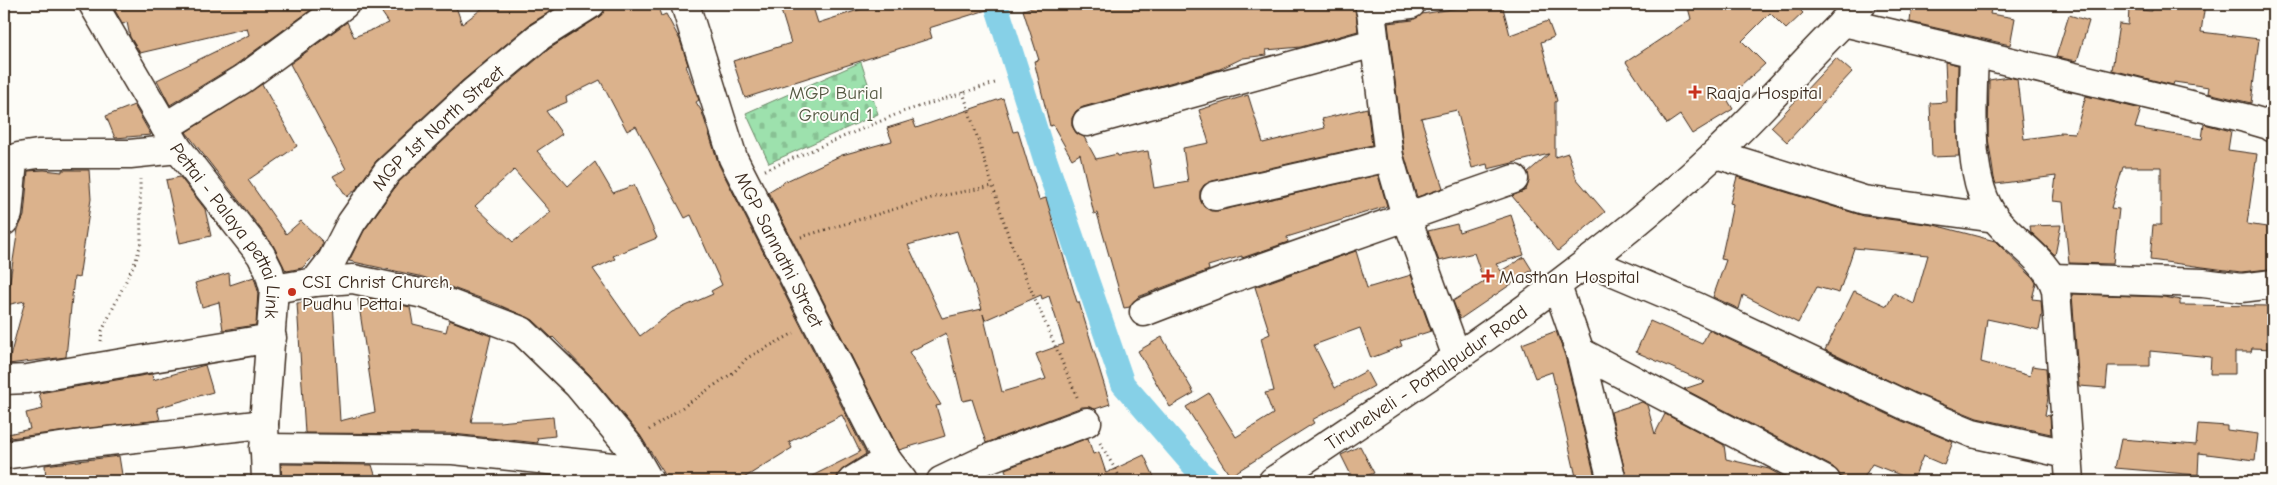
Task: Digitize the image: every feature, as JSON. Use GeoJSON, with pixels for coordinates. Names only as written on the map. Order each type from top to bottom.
{"type":"FeatureCollection","features":[{"type":"Feature","properties":{"kind":"street","name":"Pettai - Palaya pettai Link"},"geometry":{"type":"LineString","coordinates":[[93,4],[171,138],[261,255],[269,270],[274,289],[264,436],[266,481]]}},
{"type":"Feature","properties":{"kind":"street"},"geometry":{"type":"LineString","coordinates":[[4,221],[8,214],[13,162],[18,157],[38,154],[140,153],[171,138],[243,79],[345,4]]}},
{"type":"Feature","properties":{"kind":"street","name":"MGP 1st North Street"},"geometry":{"type":"LineString","coordinates":[[315,282],[332,260],[351,223],[387,172],[472,93],[540,36],[591,4]]}},
{"type":"Feature","properties":{"kind":"street","name":"MGP Sannathi Street"},"geometry":{"type":"LineString","coordinates":[[685,4],[733,158],[816,322],[895,471]]}},
{"type":"Feature","properties":{"kind":"street"},"geometry":{"type":"LineString","coordinates":[[1411,4],[1370,6],[1374,43],[1389,156],[1406,216],[1457,357]]}},
{"type":"Feature","properties":{"kind":"street"},"geometry":{"type":"LineString","coordinates":[[1852,13],[1974,53],[2245,118],[2273,128]]}},
{"type":"Feature","properties":{"kind":"street","name":"Tirunelveli - Pottalpudur Road"},"geometry":{"type":"LineString","coordinates":[[1273,481],[1457,357],[1557,286],[1588,261],[1716,154],[1852,13]]}},
{"type":"Feature","properties":{"kind":"street"},"geometry":{"type":"LineString","coordinates":[[1087,122],[1374,43]]}},
{"type":"Feature","properties":{"kind":"street"},"geometry":{"type":"LineString","coordinates":[[1974,53],[1974,161],[1983,191],[1995,218],[2023,244],[2053,278],[2060,316],[2070,481]]}},
{"type":"Feature","properties":{"kind":"street"},"geometry":{"type":"LineString","coordinates":[[1716,154],[1864,200],[1995,218]]}},
{"type":"Feature","properties":{"kind":"street"},"geometry":{"type":"LineString","coordinates":[[1215,196],[1389,156]]}},
{"type":"Feature","properties":{"kind":"street"},"geometry":{"type":"LineString","coordinates":[[1144,312],[1227,280],[1514,179]]}},
{"type":"Feature","properties":{"kind":"street"},"geometry":{"type":"LineString","coordinates":[[1588,261],[1697,307],[1908,408],[1972,433],[2067,454]]}},
{"type":"Feature","properties":{"kind":"street"},"geometry":{"type":"LineString","coordinates":[[2053,278],[2203,283],[2241,288],[2273,284]]}},
{"type":"Feature","properties":{"kind":"street"},"geometry":{"type":"LineString","coordinates":[[274,289],[315,282],[353,279],[424,294],[522,331],[578,385],[628,445],[645,476]]}},
{"type":"Feature","properties":{"kind":"street"},"geometry":{"type":"LineString","coordinates":[[1557,286],[1580,352],[1612,481]]}},
{"type":"Feature","properties":{"kind":"street"},"geometry":{"type":"LineString","coordinates":[[4,380],[27,380],[272,338]]}},
{"type":"Feature","properties":{"kind":"street"},"geometry":{"type":"LineString","coordinates":[[1580,352],[1826,481]]}},
{"type":"Feature","properties":{"kind":"street"},"geometry":{"type":"LineString","coordinates":[[941,481],[987,459],[1087,422]]}},
{"type":"Feature","properties":{"kind":"street"},"geometry":{"type":"LineString","coordinates":[[4,455],[80,444],[264,436],[453,450],[645,476]]}},
{"type":"Feature","properties":{"kind":"street"},"geometry":{"type":"LineString","coordinates":[[852,481],[895,471]]}},
{"type":"Feature","properties":{"kind":"path"},"geometry":{"type":"LineString","coordinates":[[744,180],[821,145],[902,112],[995,83]]}},
{"type":"Feature","properties":{"kind":"path"},"geometry":{"type":"LineString","coordinates":[[963,92],[1010,241],[1087,422],[1122,481]]}},
{"type":"Feature","properties":{"kind":"path"},"geometry":{"type":"LineString","coordinates":[[99,367],[102,331],[136,260],[141,243],[140,153]]}},
{"type":"Feature","properties":{"kind":"path"},"geometry":{"type":"LineString","coordinates":[[777,246],[810,234],[935,197],[993,186]]}},
{"type":"Feature","properties":{"kind":"path"},"geometry":{"type":"LineString","coordinates":[[628,445],[734,372],[747,358],[816,322]]}},
{"type":"Feature","properties":{"kind":"green space","name":"MGP Burial Ground 1"},"geometry":{"type":"Polygon","coordinates":[[[861,62],[878,114],[769,163],[746,113],[861,62]]]}},
{"type":"Feature","properties":{"kind":"building"},"geometry":{"type":"Polygon","coordinates":[[[111,4],[319,4],[234,66],[170,105],[157,80],[249,35],[247,28],[140,53],[130,37],[127,22],[123,24],[111,4]]]}},
{"type":"Feature","properties":{"kind":"building"},"geometry":{"type":"Polygon","coordinates":[[[376,4],[455,4],[462,24],[488,4],[562,4],[530,24],[461,82],[376,161],[356,189],[347,197],[333,176],[346,169],[290,64],[347,22],[354,37],[389,23],[376,4]]]}},
{"type":"Feature","properties":{"kind":"building"},"geometry":{"type":"Polygon","coordinates":[[[610,4],[657,4],[661,16],[666,14],[680,40],[688,65],[686,66],[699,100],[696,102],[702,112],[719,165],[866,454],[844,468],[838,474],[836,481],[802,481],[860,452],[842,415],[789,442],[792,448],[739,481],[669,481],[640,435],[590,375],[553,337],[533,320],[499,305],[423,277],[349,261],[364,231],[399,182],[482,105],[549,49],[599,17],[610,4]],[[600,80],[566,97],[567,102],[546,111],[562,134],[537,151],[568,186],[595,162],[613,193],[634,185],[657,238],[613,256],[615,259],[593,269],[640,336],[672,312],[713,294],[711,291],[722,285],[691,215],[685,218],[636,126],[627,131],[600,80]],[[514,170],[475,206],[513,242],[551,212],[514,170]]]}},
{"type":"Feature","properties":{"kind":"building"},"geometry":{"type":"Polygon","coordinates":[[[779,4],[812,4],[818,23],[877,4],[992,4],[993,8],[929,28],[932,38],[745,98],[733,61],[791,43],[779,4]]]}},
{"type":"Feature","properties":{"kind":"building"},"geometry":{"type":"Polygon","coordinates":[[[1043,4],[1079,4],[1080,9],[1100,4],[1355,4],[1358,31],[1301,47],[1266,50],[1267,55],[1243,58],[1220,69],[1083,107],[1076,111],[1072,118],[1072,126],[1076,133],[1084,137],[1096,159],[1117,154],[1118,156],[1148,151],[1154,188],[1188,182],[1183,148],[1209,143],[1199,110],[1248,95],[1263,143],[1325,128],[1322,119],[1367,108],[1372,145],[1212,181],[1204,185],[1200,191],[1200,199],[1204,207],[1211,211],[1218,211],[1378,175],[1387,206],[1287,237],[1288,242],[1242,258],[1242,256],[1208,266],[1209,270],[1138,297],[1130,307],[1124,308],[1097,213],[1094,214],[1080,154],[1072,159],[1053,125],[1050,126],[1034,61],[1039,60],[1023,10],[1043,4]]]}},
{"type":"Feature","properties":{"kind":"building"},"geometry":{"type":"Polygon","coordinates":[[[1502,4],[1510,35],[1548,21],[1554,37],[1541,42],[1557,101],[1555,102],[1555,157],[1568,153],[1576,178],[1605,212],[1558,251],[1512,196],[1526,190],[1529,181],[1528,172],[1549,154],[1488,169],[1487,164],[1472,168],[1457,110],[1421,118],[1443,188],[1417,197],[1404,154],[1388,23],[1413,20],[1422,14],[1470,6],[1471,10],[1502,4]]]}},
{"type":"Feature","properties":{"kind":"building"},"geometry":{"type":"Polygon","coordinates":[[[1687,4],[1794,4],[1803,13],[1786,29],[1770,13],[1742,41],[1765,64],[1727,99],[1733,109],[1692,134],[1680,115],[1667,124],[1626,62],[1691,19],[1687,4]]]}},
{"type":"Feature","properties":{"kind":"building"},"geometry":{"type":"Polygon","coordinates":[[[1912,4],[1992,4],[1990,14],[2015,18],[2010,45],[1910,22],[1912,4]]]}},
{"type":"Feature","properties":{"kind":"building"},"geometry":{"type":"Polygon","coordinates":[[[2152,4],[2205,4],[2201,32],[2259,39],[2251,103],[2208,93],[2209,87],[2174,82],[2173,85],[2112,70],[2119,24],[2128,25],[2129,9],[2151,11],[2152,4]]]}},
{"type":"Feature","properties":{"kind":"building"},"geometry":{"type":"Polygon","coordinates":[[[2069,15],[2089,21],[2077,61],[2056,57],[2069,15]]]}},
{"type":"Feature","properties":{"kind":"building"},"geometry":{"type":"Polygon","coordinates":[[[1836,58],[1852,72],[1787,142],[1771,127],[1836,58]]]}},
{"type":"Feature","properties":{"kind":"building"},"geometry":{"type":"Polygon","coordinates":[[[1945,62],[1958,65],[1957,116],[1959,156],[1932,157],[1930,103],[1947,102],[1945,62]]]}},
{"type":"Feature","properties":{"kind":"building"},"geometry":{"type":"Polygon","coordinates":[[[2008,77],[2017,79],[2024,139],[2060,134],[2060,132],[2075,133],[2086,96],[2141,109],[2135,128],[2202,139],[2204,124],[2231,131],[2228,150],[2257,154],[2247,224],[2273,228],[2269,269],[2241,272],[2150,260],[2153,225],[2161,225],[2161,167],[2123,167],[2111,208],[2119,209],[2113,264],[2069,263],[2063,202],[2053,201],[2056,176],[1996,184],[1994,178],[1988,138],[1989,80],[2008,77]]]}},
{"type":"Feature","properties":{"kind":"building"},"geometry":{"type":"Polygon","coordinates":[[[262,84],[297,146],[248,180],[286,234],[301,221],[323,242],[320,250],[302,268],[287,271],[273,245],[186,132],[262,84]]]}},
{"type":"Feature","properties":{"kind":"building"},"geometry":{"type":"Polygon","coordinates":[[[1003,98],[1013,132],[1018,131],[1039,200],[1046,198],[1110,404],[1095,409],[1082,407],[986,443],[972,399],[963,401],[946,333],[909,352],[941,405],[936,406],[945,436],[899,450],[768,192],[784,182],[842,155],[892,141],[887,128],[913,120],[916,128],[1003,98]],[[957,231],[908,245],[942,318],[982,309],[957,231]],[[1041,295],[985,320],[983,314],[1002,392],[1046,379],[1036,354],[1064,344],[1049,296],[1042,299],[1041,295]]]}},
{"type":"Feature","properties":{"kind":"building"},"geometry":{"type":"Polygon","coordinates":[[[134,105],[151,135],[115,138],[106,116],[134,105]]]}},
{"type":"Feature","properties":{"kind":"building"},"geometry":{"type":"Polygon","coordinates":[[[62,170],[89,170],[91,199],[79,278],[74,277],[66,357],[8,364],[25,301],[6,305],[18,229],[24,216],[28,171],[62,172],[62,170]]]}},
{"type":"Feature","properties":{"kind":"building"},"geometry":{"type":"Polygon","coordinates":[[[180,177],[205,209],[211,236],[180,243],[166,180],[180,177]]]}},
{"type":"Feature","properties":{"kind":"building"},"geometry":{"type":"Polygon","coordinates":[[[1737,177],[1864,216],[1934,225],[1995,241],[2033,278],[2036,283],[2032,299],[2041,300],[2042,314],[2039,330],[1987,319],[1981,362],[2030,376],[2032,366],[2046,368],[2048,398],[2045,415],[2050,416],[2051,434],[1977,418],[1915,393],[1825,350],[1854,291],[1887,306],[1894,293],[1914,304],[1928,255],[1854,248],[1839,293],[1817,287],[1798,323],[1743,295],[1739,309],[1713,297],[1726,260],[1721,259],[1733,204],[1730,203],[1737,177]]]}},
{"type":"Feature","properties":{"kind":"building"},"geometry":{"type":"Polygon","coordinates":[[[1511,215],[1524,255],[1496,264],[1501,271],[1524,257],[1532,270],[1460,319],[1453,301],[1484,282],[1474,253],[1439,261],[1428,231],[1457,224],[1459,232],[1511,215]]]}},
{"type":"Feature","properties":{"kind":"building"},"geometry":{"type":"Polygon","coordinates":[[[2061,225],[2055,255],[2031,232],[2030,226],[2061,225]]]}},
{"type":"Feature","properties":{"kind":"building"},"geometry":{"type":"Polygon","coordinates":[[[1356,251],[1367,288],[1411,275],[1431,331],[1400,341],[1402,346],[1371,358],[1360,328],[1314,345],[1335,388],[1366,371],[1374,386],[1312,420],[1314,423],[1230,476],[1186,407],[1209,393],[1236,437],[1273,414],[1265,393],[1274,391],[1261,338],[1270,334],[1255,287],[1356,251]]]}},
{"type":"Feature","properties":{"kind":"building"},"geometry":{"type":"Polygon","coordinates":[[[229,273],[230,285],[254,277],[258,291],[256,325],[223,330],[219,302],[202,307],[195,283],[229,273]]]}},
{"type":"Feature","properties":{"kind":"building"},"geometry":{"type":"Polygon","coordinates":[[[2072,294],[2164,297],[2180,300],[2180,305],[2273,306],[2273,349],[2252,348],[2251,352],[2235,352],[2235,374],[2210,374],[2211,357],[2150,351],[2150,366],[2108,366],[2106,388],[2079,386],[2072,294]]]}},
{"type":"Feature","properties":{"kind":"building"},"geometry":{"type":"Polygon","coordinates":[[[370,298],[410,307],[413,324],[446,332],[449,320],[491,336],[471,422],[499,422],[553,417],[555,436],[537,438],[538,443],[453,434],[305,433],[297,303],[333,301],[340,421],[375,412],[358,299],[370,298]]]}},
{"type":"Feature","properties":{"kind":"building"},"geometry":{"type":"Polygon","coordinates":[[[1650,321],[1702,344],[1709,330],[1902,421],[1953,442],[1944,465],[1923,456],[1913,480],[1872,464],[1862,481],[1851,481],[1840,476],[1833,467],[1684,389],[1705,382],[1636,352],[1650,321]]]}},
{"type":"Feature","properties":{"kind":"building"},"geometry":{"type":"Polygon","coordinates":[[[1556,331],[1565,356],[1596,481],[1577,481],[1552,372],[1535,378],[1522,344],[1556,331]]]}},
{"type":"Feature","properties":{"kind":"building"},"geometry":{"type":"Polygon","coordinates":[[[1162,337],[1194,393],[1170,407],[1138,351],[1162,337]]]}},
{"type":"Feature","properties":{"kind":"building"},"geometry":{"type":"Polygon","coordinates":[[[205,365],[213,392],[157,408],[160,420],[9,438],[8,434],[30,429],[26,413],[43,409],[39,393],[152,374],[153,380],[205,365]]]}},
{"type":"Feature","properties":{"kind":"building"},"geometry":{"type":"Polygon","coordinates":[[[1642,402],[1647,405],[1655,434],[1665,414],[1724,445],[1726,459],[1769,469],[1790,481],[1627,481],[1611,412],[1642,402]]]}},
{"type":"Feature","properties":{"kind":"building"},"geometry":{"type":"Polygon","coordinates":[[[2198,424],[2227,426],[2227,430],[2258,434],[2255,460],[2199,453],[2198,475],[2115,468],[2121,439],[2196,445],[2198,424]]]}},
{"type":"Feature","properties":{"kind":"building"},"geometry":{"type":"Polygon","coordinates":[[[1088,438],[1093,454],[1099,452],[1106,473],[1144,455],[1156,481],[1008,481],[1005,469],[1088,438]]]}},
{"type":"Feature","properties":{"kind":"building"},"geometry":{"type":"Polygon","coordinates":[[[1360,446],[1374,473],[1354,481],[1341,455],[1360,446]]]}},
{"type":"Feature","properties":{"kind":"building"},"geometry":{"type":"Polygon","coordinates":[[[119,456],[123,481],[46,481],[45,465],[119,456]]]}},
{"type":"Feature","properties":{"kind":"building"},"geometry":{"type":"Polygon","coordinates":[[[281,464],[372,465],[377,481],[282,481],[281,464]]]}},
{"type":"Feature","properties":{"kind":"waterway"},"geometry":{"type":"LineString","coordinates":[[996,4],[1045,159],[1123,384],[1200,473],[1210,481]]}},
{"type":"Feature","properties":{"kind":"place","name":"Raaja Hospital"},"geometry":{"type":"Point","coordinates":[1695,92]}},
{"type":"Feature","properties":{"kind":"place","name":"Masthan Hospital"},"geometry":{"type":"Point","coordinates":[1488,276]}},
{"type":"Feature","properties":{"kind":"place","name":"CSI Christ Church, Pudhu Pettai"},"geometry":{"type":"Point","coordinates":[292,292]}}]}
